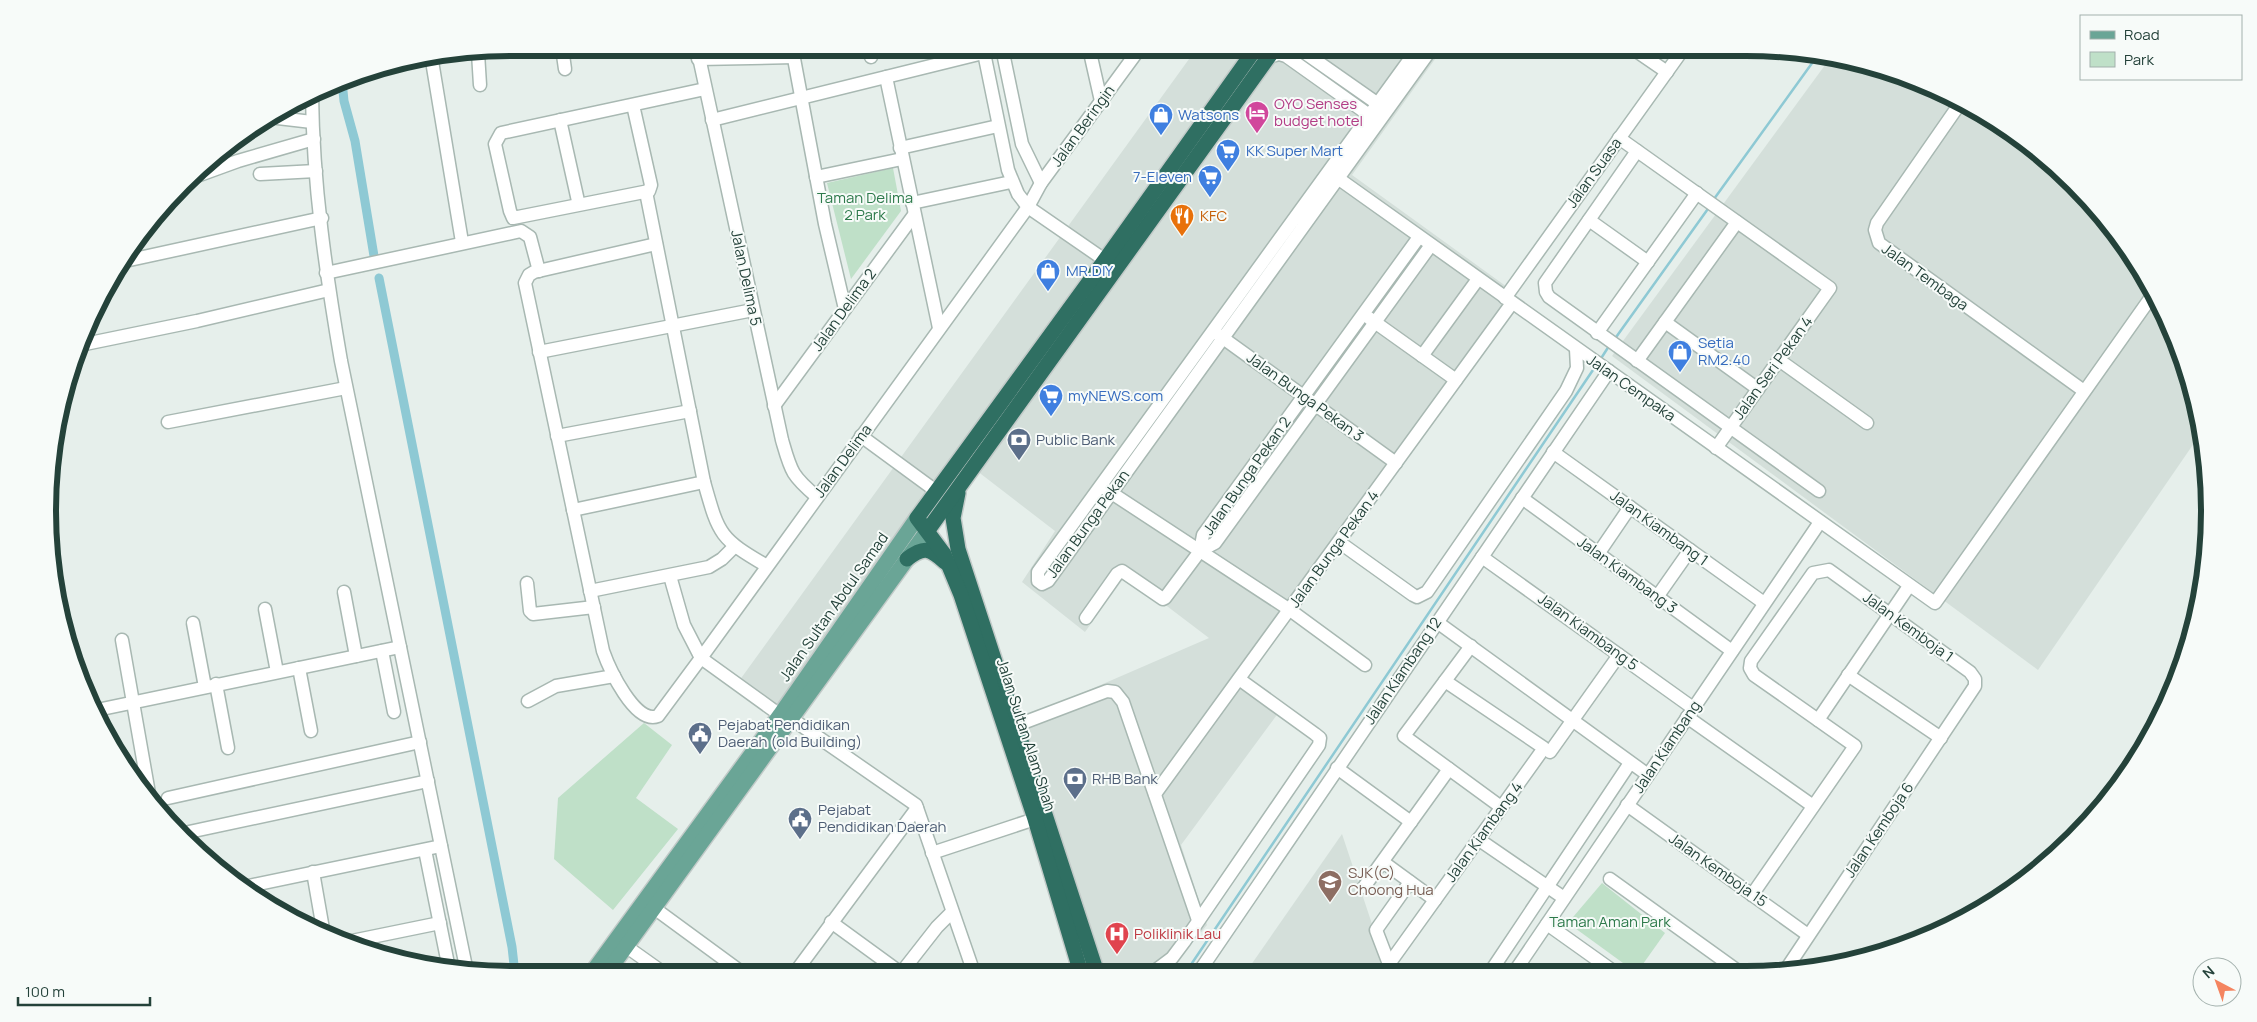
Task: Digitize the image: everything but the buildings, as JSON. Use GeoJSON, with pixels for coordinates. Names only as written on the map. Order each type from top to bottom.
{"type":"FeatureCollection","features":[{"type":"Feature","properties":{"kind":"highway"},"geometry":{"type":"LineString","coordinates":[[1111,264],[1262,56]]}},
{"type":"Feature","properties":{"kind":"highway","name":"Jalan Sultan Abdul Samad"},"geometry":{"type":"LineString","coordinates":[[932,524],[1111,264]]}},
{"type":"Feature","properties":{"kind":"highway","name":"Jalan Sultan Abdul Samad"},"geometry":{"type":"LineString","coordinates":[[917,518],[1111,264]]}},
{"type":"Feature","properties":{"kind":"highway"},"geometry":{"type":"LineString","coordinates":[[958,549],[953,518],[961,484]]}},
{"type":"Feature","properties":{"kind":"highway"},"geometry":{"type":"LineString","coordinates":[[926,505],[932,524],[958,549]]}},
{"type":"Feature","properties":{"kind":"highway","name":"Jalan Sultan Alam Shah"},"geometry":{"type":"LineString","coordinates":[[917,518],[932,524],[950,566],[1094,966]]}},
{"type":"Feature","properties":{"kind":"highway","name":"Jalan Sultan Alam Shah"},"geometry":{"type":"LineString","coordinates":[[958,549],[1015,726],[1041,817],[1079,966]]}},
{"type":"Feature","properties":{"kind":"highway"},"geometry":{"type":"LineString","coordinates":[[907,559],[916,552],[927,550],[935,553],[950,566]]}},
{"type":"Feature","properties":{"kind":"main road","name":"Jalan Sultan Abdul Samad"},"geometry":{"type":"LineString","coordinates":[[612,966],[786,717],[917,518]]}},
{"type":"Feature","properties":{"kind":"main road","name":"Jalan Sultan Abdul Samad"},"geometry":{"type":"LineString","coordinates":[[597,966],[932,524]]}},
{"type":"Feature","properties":{"kind":"street"},"geometry":{"type":"LineString","coordinates":[[563,56],[565,69]]}},
{"type":"Feature","properties":{"kind":"street","name":"Jalan Delima 5"},"geometry":{"type":"LineString","coordinates":[[699,56],[774,406],[792,471],[797,480],[817,496]]}},
{"type":"Feature","properties":{"kind":"street"},"geometry":{"type":"LineString","coordinates":[[794,56],[816,177],[845,309]]}},
{"type":"Feature","properties":{"kind":"street"},"geometry":{"type":"LineString","coordinates":[[712,120],[886,77],[950,56]]}},
{"type":"Feature","properties":{"kind":"street"},"geometry":{"type":"LineString","coordinates":[[984,56],[1011,182],[1028,207],[1111,264]]}},
{"type":"Feature","properties":{"kind":"street"},"geometry":{"type":"LineString","coordinates":[[1004,56],[1022,144],[1041,184]]}},
{"type":"Feature","properties":{"kind":"street"},"geometry":{"type":"LineString","coordinates":[[1091,56],[1101,102]]}},
{"type":"Feature","properties":{"kind":"street","name":"Jalan Beringin"},"geometry":{"type":"LineString","coordinates":[[1028,207],[1041,184],[1134,56]]}},
{"type":"Feature","properties":{"kind":"street"},"geometry":{"type":"LineString","coordinates":[[1286,56],[1369,115]]}},
{"type":"Feature","properties":{"kind":"street"},"geometry":{"type":"LineString","coordinates":[[1309,56],[1378,104]]}},
{"type":"Feature","properties":{"kind":"street","name":"Jalan Bunga Pekan"},"geometry":{"type":"LineString","coordinates":[[1333,175],[1369,115],[1412,56]]}},
{"type":"Feature","properties":{"kind":"street","name":"Jalan Bunga Pekan"},"geometry":{"type":"LineString","coordinates":[[1106,489],[1048,581],[1042,584],[1038,581],[1038,572],[1106,489],[1333,175],[1426,56]]}},
{"type":"Feature","properties":{"kind":"street"},"geometry":{"type":"LineString","coordinates":[[1644,56],[1667,72]]}},
{"type":"Feature","properties":{"kind":"street","name":"Jalan Suasa"},"geometry":{"type":"LineString","coordinates":[[1508,301],[1619,138],[1678,56]]}},
{"type":"Feature","properties":{"kind":"street"},"geometry":{"type":"LineString","coordinates":[[478,57],[480,85]]}},
{"type":"Feature","properties":{"kind":"street"},"geometry":{"type":"LineString","coordinates":[[433,63],[462,242]]}},
{"type":"Feature","properties":{"kind":"street"},"geometry":{"type":"LineString","coordinates":[[886,77],[939,328]]}},
{"type":"Feature","properties":{"kind":"street"},"geometry":{"type":"LineString","coordinates":[[632,105],[651,185],[649,191],[514,218],[510,211],[495,144],[497,137],[504,132],[705,89]]}},
{"type":"Feature","properties":{"kind":"street"},"geometry":{"type":"LineString","coordinates":[[312,102],[316,171],[326,273],[346,388],[465,963]]}},
{"type":"Feature","properties":{"kind":"street","name":"Jalan Tembaga"},"geometry":{"type":"LineString","coordinates":[[1957,108],[1877,223],[1875,230],[1879,244],[2084,391]]}},
{"type":"Feature","properties":{"kind":"street"},"geometry":{"type":"LineString","coordinates":[[282,118],[312,122]]}},
{"type":"Feature","properties":{"kind":"street"},"geometry":{"type":"LineString","coordinates":[[560,120],[578,201]]}},
{"type":"Feature","properties":{"kind":"street"},"geometry":{"type":"LineString","coordinates":[[816,177],[998,126]]}},
{"type":"Feature","properties":{"kind":"street"},"geometry":{"type":"LineString","coordinates":[[1619,138],[1737,222],[1637,362]]}},
{"type":"Feature","properties":{"kind":"street"},"geometry":{"type":"LineString","coordinates":[[207,173],[314,139]]}},
{"type":"Feature","properties":{"kind":"street"},"geometry":{"type":"LineString","coordinates":[[275,150],[278,172]]}},
{"type":"Feature","properties":{"kind":"street"},"geometry":{"type":"LineString","coordinates":[[1637,151],[1545,283],[1546,292],[1550,297],[1637,362],[1819,491]]}},
{"type":"Feature","properties":{"kind":"street"},"geometry":{"type":"LineString","coordinates":[[260,174],[316,171]]}},
{"type":"Feature","properties":{"kind":"street","name":"Jalan Cempaka"},"geometry":{"type":"LineString","coordinates":[[1333,175],[1935,604],[2084,391]]}},
{"type":"Feature","properties":{"kind":"street"},"geometry":{"type":"LineString","coordinates":[[913,209],[1011,182]]}},
{"type":"Feature","properties":{"kind":"street"},"geometry":{"type":"LineString","coordinates":[[646,192],[704,482],[716,524],[734,547],[767,566]]}},
{"type":"Feature","properties":{"kind":"street"},"geometry":{"type":"LineString","coordinates":[[1600,335],[1648,262],[1700,196]]}},
{"type":"Feature","properties":{"kind":"street","name":"Jalan Delima"},"geometry":{"type":"LineString","coordinates":[[614,676],[629,700],[647,717],[658,716],[1028,207]]}},
{"type":"Feature","properties":{"kind":"street","name":"Jalan Delima 2"},"geometry":{"type":"LineString","coordinates":[[774,406],[845,309],[913,209]]}},
{"type":"Feature","properties":{"kind":"street"},"geometry":{"type":"LineString","coordinates":[[133,258],[322,218]]}},
{"type":"Feature","properties":{"kind":"street"},"geometry":{"type":"LineString","coordinates":[[1589,220],[1648,262]]}},
{"type":"Feature","properties":{"kind":"street","name":"Jalan Seri Pekan 4"},"geometry":{"type":"LineString","coordinates":[[1716,448],[1830,288],[1737,222]]}},
{"type":"Feature","properties":{"kind":"street"},"geometry":{"type":"LineString","coordinates":[[326,273],[462,242],[521,231],[530,237],[534,273]]}},
{"type":"Feature","properties":{"kind":"street","name":"Jalan Bunga Pekan 2"},"geometry":{"type":"LineString","coordinates":[[1200,551],[1203,535],[1419,237]]}},
{"type":"Feature","properties":{"kind":"street"},"geometry":{"type":"LineString","coordinates":[[528,700],[556,686],[614,676],[603,651],[526,288],[526,280],[534,273],[656,244]]}},
{"type":"Feature","properties":{"kind":"street","name":"Jalan Bunga Pekan 2"},"geometry":{"type":"LineString","coordinates":[[1200,551],[1214,543],[1430,245]]}},
{"type":"Feature","properties":{"kind":"street"},"geometry":{"type":"LineString","coordinates":[[1422,356],[1478,279]]}},
{"type":"Feature","properties":{"kind":"street"},"geometry":{"type":"LineString","coordinates":[[89,343],[197,321],[329,290]]}},
{"type":"Feature","properties":{"kind":"street"},"geometry":{"type":"LineString","coordinates":[[2084,391],[2149,300]]}},
{"type":"Feature","properties":{"kind":"street","name":"Jalan Bunga Pekan 4"},"geometry":{"type":"LineString","coordinates":[[1155,794],[1456,380],[1508,301]]}},
{"type":"Feature","properties":{"kind":"street"},"geometry":{"type":"LineString","coordinates":[[540,352],[753,310]]}},
{"type":"Feature","properties":{"kind":"street"},"geometry":{"type":"LineString","coordinates":[[1364,314],[1456,380]]}},
{"type":"Feature","properties":{"kind":"street"},"geometry":{"type":"LineString","coordinates":[[1665,322],[1758,389]]}},
{"type":"Feature","properties":{"kind":"street","name":"Jalan Bunga Pekan 3"},"geometry":{"type":"LineString","coordinates":[[1218,335],[1396,463]]}},
{"type":"Feature","properties":{"kind":"street"},"geometry":{"type":"LineString","coordinates":[[1339,542],[1417,597],[1427,592],[1566,391],[1578,368],[1581,353]]}},
{"type":"Feature","properties":{"kind":"street"},"geometry":{"type":"LineString","coordinates":[[1779,360],[1867,423]]}},
{"type":"Feature","properties":{"kind":"street","name":"Jalan Kiambang 12"},"geometry":{"type":"LineString","coordinates":[[1203,966],[1553,452],[1604,368]]}},
{"type":"Feature","properties":{"kind":"street"},"geometry":{"type":"LineString","coordinates":[[168,422],[346,388]]}},
{"type":"Feature","properties":{"kind":"street"},"geometry":{"type":"LineString","coordinates":[[557,436],[690,411]]}},
{"type":"Feature","properties":{"kind":"street"},"geometry":{"type":"LineString","coordinates":[[861,436],[936,491]]}},
{"type":"Feature","properties":{"kind":"street","name":"Jalan Kiambang 1"},"geometry":{"type":"LineString","coordinates":[[1553,452],[1764,603]]}},
{"type":"Feature","properties":{"kind":"street"},"geometry":{"type":"LineString","coordinates":[[573,510],[704,482]]}},
{"type":"Feature","properties":{"kind":"street"},"geometry":{"type":"LineString","coordinates":[[1106,489],[1290,610],[1365,665]]}},
{"type":"Feature","properties":{"kind":"street","name":"Jalan Kiambang 3"},"geometry":{"type":"LineString","coordinates":[[1522,498],[1732,651]]}},
{"type":"Feature","properties":{"kind":"street"},"geometry":{"type":"LineString","coordinates":[[1598,554],[1630,507]]}},
{"type":"Feature","properties":{"kind":"street","name":"Jalan Kiambang"},"geometry":{"type":"LineString","coordinates":[[1518,966],[1820,522]]}},
{"type":"Feature","properties":{"kind":"street"},"geometry":{"type":"LineString","coordinates":[[590,591],[709,567],[722,560],[734,547]]}},
{"type":"Feature","properties":{"kind":"street"},"geometry":{"type":"LineString","coordinates":[[1657,597],[1690,550]]}},
{"type":"Feature","properties":{"kind":"street"},"geometry":{"type":"LineString","coordinates":[[1086,618],[1117,574],[1122,571],[1163,599],[1200,551]]}},
{"type":"Feature","properties":{"kind":"street","name":"Jalan Kiambang 5"},"geometry":{"type":"LineString","coordinates":[[1482,556],[1619,655],[1690,713],[1813,806]]}},
{"type":"Feature","properties":{"kind":"street","name":"Jalan Kemboja 1"},"geometry":{"type":"LineString","coordinates":[[1818,720],[1754,675],[1750,668],[1751,661],[1814,573],[1824,569],[1829,570],[1970,672],[1975,679],[1974,690]]}},
{"type":"Feature","properties":{"kind":"street"},"geometry":{"type":"LineString","coordinates":[[670,576],[684,625],[701,658],[916,805],[971,966]]}},
{"type":"Feature","properties":{"kind":"street"},"geometry":{"type":"LineString","coordinates":[[527,583],[530,611],[533,614],[594,607]]}},
{"type":"Feature","properties":{"kind":"street"},"geometry":{"type":"LineString","coordinates":[[1752,895],[1855,746],[1818,720],[1910,586]]}},
{"type":"Feature","properties":{"kind":"street"},"geometry":{"type":"LineString","coordinates":[[344,592],[356,656]]}},
{"type":"Feature","properties":{"kind":"street"},"geometry":{"type":"LineString","coordinates":[[265,609],[277,672]]}},
{"type":"Feature","properties":{"kind":"street"},"geometry":{"type":"LineString","coordinates":[[1437,622],[1648,775]]}},
{"type":"Feature","properties":{"kind":"street"},"geometry":{"type":"LineString","coordinates":[[193,623],[228,748]]}},
{"type":"Feature","properties":{"kind":"street"},"geometry":{"type":"LineString","coordinates":[[122,640],[147,784]]}},
{"type":"Feature","properties":{"kind":"street"},"geometry":{"type":"LineString","coordinates":[[1471,646],[1404,736],[1501,807]]}},
{"type":"Feature","properties":{"kind":"street"},"geometry":{"type":"LineString","coordinates":[[102,709],[400,648]]}},
{"type":"Feature","properties":{"kind":"street"},"geometry":{"type":"LineString","coordinates":[[382,651],[394,712]]}},
{"type":"Feature","properties":{"kind":"street","name":"Jalan Kiambang 4"},"geometry":{"type":"LineString","coordinates":[[1410,882],[1376,930],[1389,964],[1501,807],[1573,721],[1619,655]]}},
{"type":"Feature","properties":{"kind":"street"},"geometry":{"type":"LineString","coordinates":[[299,668],[311,731]]}},
{"type":"Feature","properties":{"kind":"street"},"geometry":{"type":"LineString","coordinates":[[1848,675],[1941,738]]}},
{"type":"Feature","properties":{"kind":"street"},"geometry":{"type":"LineString","coordinates":[[1161,966],[1172,958],[1319,745],[1320,738],[1239,679]]}},
{"type":"Feature","properties":{"kind":"street"},"geometry":{"type":"LineString","coordinates":[[1445,681],[1547,750]]}},
{"type":"Feature","properties":{"kind":"street","name":"Jalan Kemboja 6"},"geometry":{"type":"LineString","coordinates":[[1789,964],[1974,690]]}},
{"type":"Feature","properties":{"kind":"street"},"geometry":{"type":"LineString","coordinates":[[1015,726],[1107,691],[1115,692],[1123,702],[1198,920]]}},
{"type":"Feature","properties":{"kind":"street"},"geometry":{"type":"LineString","coordinates":[[168,798],[420,742]]}},
{"type":"Feature","properties":{"kind":"street","name":"Jalan Kiambang"},"geometry":{"type":"LineString","coordinates":[[1495,966],[1630,762]]}},
{"type":"Feature","properties":{"kind":"street"},"geometry":{"type":"LineString","coordinates":[[1337,768],[1411,822]]}},
{"type":"Feature","properties":{"kind":"street"},"geometry":{"type":"LineString","coordinates":[[1364,887],[1449,769]]}},
{"type":"Feature","properties":{"kind":"street"},"geometry":{"type":"LineString","coordinates":[[189,832],[428,782]]}},
{"type":"Feature","properties":{"kind":"street","name":"Jalan Kemboja 15"},"geometry":{"type":"LineString","coordinates":[[1627,806],[1808,935]]}},
{"type":"Feature","properties":{"kind":"street"},"geometry":{"type":"LineString","coordinates":[[800,966],[917,808]]}},
{"type":"Feature","properties":{"kind":"street"},"geometry":{"type":"LineString","coordinates":[[932,853],[1041,817]]}},
{"type":"Feature","properties":{"kind":"street"},"geometry":{"type":"LineString","coordinates":[[1478,839],[1564,898]]}},
{"type":"Feature","properties":{"kind":"street"},"geometry":{"type":"LineString","coordinates":[[253,885],[441,846]]}},
{"type":"Feature","properties":{"kind":"street"},"geometry":{"type":"LineString","coordinates":[[425,850],[447,961]]}},
{"type":"Feature","properties":{"kind":"street"},"geometry":{"type":"LineString","coordinates":[[1383,862],[1435,900]]}},
{"type":"Feature","properties":{"kind":"street"},"geometry":{"type":"LineString","coordinates":[[313,872],[322,924]]}},
{"type":"Feature","properties":{"kind":"street"},"geometry":{"type":"LineString","coordinates":[[1610,879],[1731,966]]}},
{"type":"Feature","properties":{"kind":"street"},"geometry":{"type":"LineString","coordinates":[[654,908],[733,966]]}},
{"type":"Feature","properties":{"kind":"street"},"geometry":{"type":"LineString","coordinates":[[907,966],[952,912]]}},
{"type":"Feature","properties":{"kind":"street"},"geometry":{"type":"LineString","coordinates":[[831,922],[891,966]]}},
{"type":"Feature","properties":{"kind":"street"},"geometry":{"type":"LineString","coordinates":[[359,939],[440,923]]}},
{"type":"Feature","properties":{"kind":"street"},"geometry":{"type":"LineString","coordinates":[[1547,924],[1606,966]]}},
{"type":"Feature","properties":{"kind":"street"},"geometry":{"type":"LineString","coordinates":[[627,947],[654,966]]}},
{"type":"Feature","properties":{"kind":"shaded area"},"geometry":{"type":"Polygon","coordinates":[[[1191,56],[1437,56],[1352,175],[1514,292],[1234,677],[1279,712],[1181,845],[1207,925],[1173,966],[1104,966],[1022,719],[1209,638],[1126,575],[1085,632],[1022,582],[1055,531],[955,454],[770,715],[734,688],[1191,56]]]}},
{"type":"Feature","properties":{"kind":"shaded area"},"geometry":{"type":"Polygon","coordinates":[[[1826,64],[1892,80],[1947,103],[1999,133],[2023,150],[2068,189],[2107,234],[2124,258],[2154,310],[2177,365],[2195,441],[2038,670],[1612,356],[1826,64]]]}},
{"type":"Feature","properties":{"kind":"shaded area","name":"SJK(C) Choong Hua"},"geometry":{"type":"Polygon","coordinates":[[[1342,834],[1386,966],[1250,966],[1342,834]]]}},
{"type":"Feature","properties":{"kind":"green space","name":"Taman Delima 2 Park"},"geometry":{"type":"Polygon","coordinates":[[[893,168],[901,211],[851,279],[827,183],[893,168]]]}},
{"type":"Feature","properties":{"kind":"green space"},"geometry":{"type":"Polygon","coordinates":[[[644,723],[672,745],[636,798],[678,829],[613,910],[554,859],[558,798],[644,723]]]}},
{"type":"Feature","properties":{"kind":"green space","name":"Taman Aman Park"},"geometry":{"type":"Polygon","coordinates":[[[1602,883],[1665,933],[1642,966],[1627,966],[1568,923],[1602,883]]]}},
{"type":"Feature","properties":{"kind":"waterway"},"geometry":{"type":"LineString","coordinates":[[1714,199],[1813,61]]}},
{"type":"Feature","properties":{"kind":"waterway"},"geometry":{"type":"LineString","coordinates":[[343,89],[344,101],[355,141],[374,256]]}},
{"type":"Feature","properties":{"kind":"waterway"},"geometry":{"type":"LineString","coordinates":[[1614,340],[1710,206]]}},
{"type":"Feature","properties":{"kind":"waterway"},"geometry":{"type":"LineString","coordinates":[[379,278],[512,947],[514,966]]}},
{"type":"Feature","properties":{"kind":"waterway"},"geometry":{"type":"LineString","coordinates":[[1600,360],[1609,346]]}},
{"type":"Feature","properties":{"kind":"waterway"},"geometry":{"type":"LineString","coordinates":[[1190,966],[1595,367]]}},
{"type":"Feature","properties":{"kind":"place","name":"OYO Senses budget hotel"},"geometry":{"type":"Point","coordinates":[1257,134]}},
{"type":"Feature","properties":{"kind":"place","name":"Watsons"},"geometry":{"type":"Point","coordinates":[1161,136]}},
{"type":"Feature","properties":{"kind":"place","name":"KK Super Mart"},"geometry":{"type":"Point","coordinates":[1228,172]}},
{"type":"Feature","properties":{"kind":"place","name":"7-Eleven"},"geometry":{"type":"Point","coordinates":[1210,198]}},
{"type":"Feature","properties":{"kind":"place","name":"KFC"},"geometry":{"type":"Point","coordinates":[1182,237]}},
{"type":"Feature","properties":{"kind":"place","name":"MR.DIY"},"geometry":{"type":"Point","coordinates":[1048,292]}},
{"type":"Feature","properties":{"kind":"place","name":"Setia RM2.40"},"geometry":{"type":"Point","coordinates":[1680,373]}},
{"type":"Feature","properties":{"kind":"place","name":"myNEWS.com"},"geometry":{"type":"Point","coordinates":[1051,417]}},
{"type":"Feature","properties":{"kind":"place","name":"Public Bank"},"geometry":{"type":"Point","coordinates":[1019,461]}},
{"type":"Feature","properties":{"kind":"place","name":"Pejabat Pendidikan Daerah (old Building)"},"geometry":{"type":"Point","coordinates":[700,755]}},
{"type":"Feature","properties":{"kind":"place","name":"RHB Bank"},"geometry":{"type":"Point","coordinates":[1075,800]}},
{"type":"Feature","properties":{"kind":"place","name":"Pejabat Pendidikan Daerah"},"geometry":{"type":"Point","coordinates":[800,840]}},
{"type":"Feature","properties":{"kind":"place","name":"SJK(C) Choong Hua"},"geometry":{"type":"Point","coordinates":[1330,903]}},
{"type":"Feature","properties":{"kind":"place","name":"Poliklinik Lau"},"geometry":{"type":"Point","coordinates":[1117,955]}}]}
